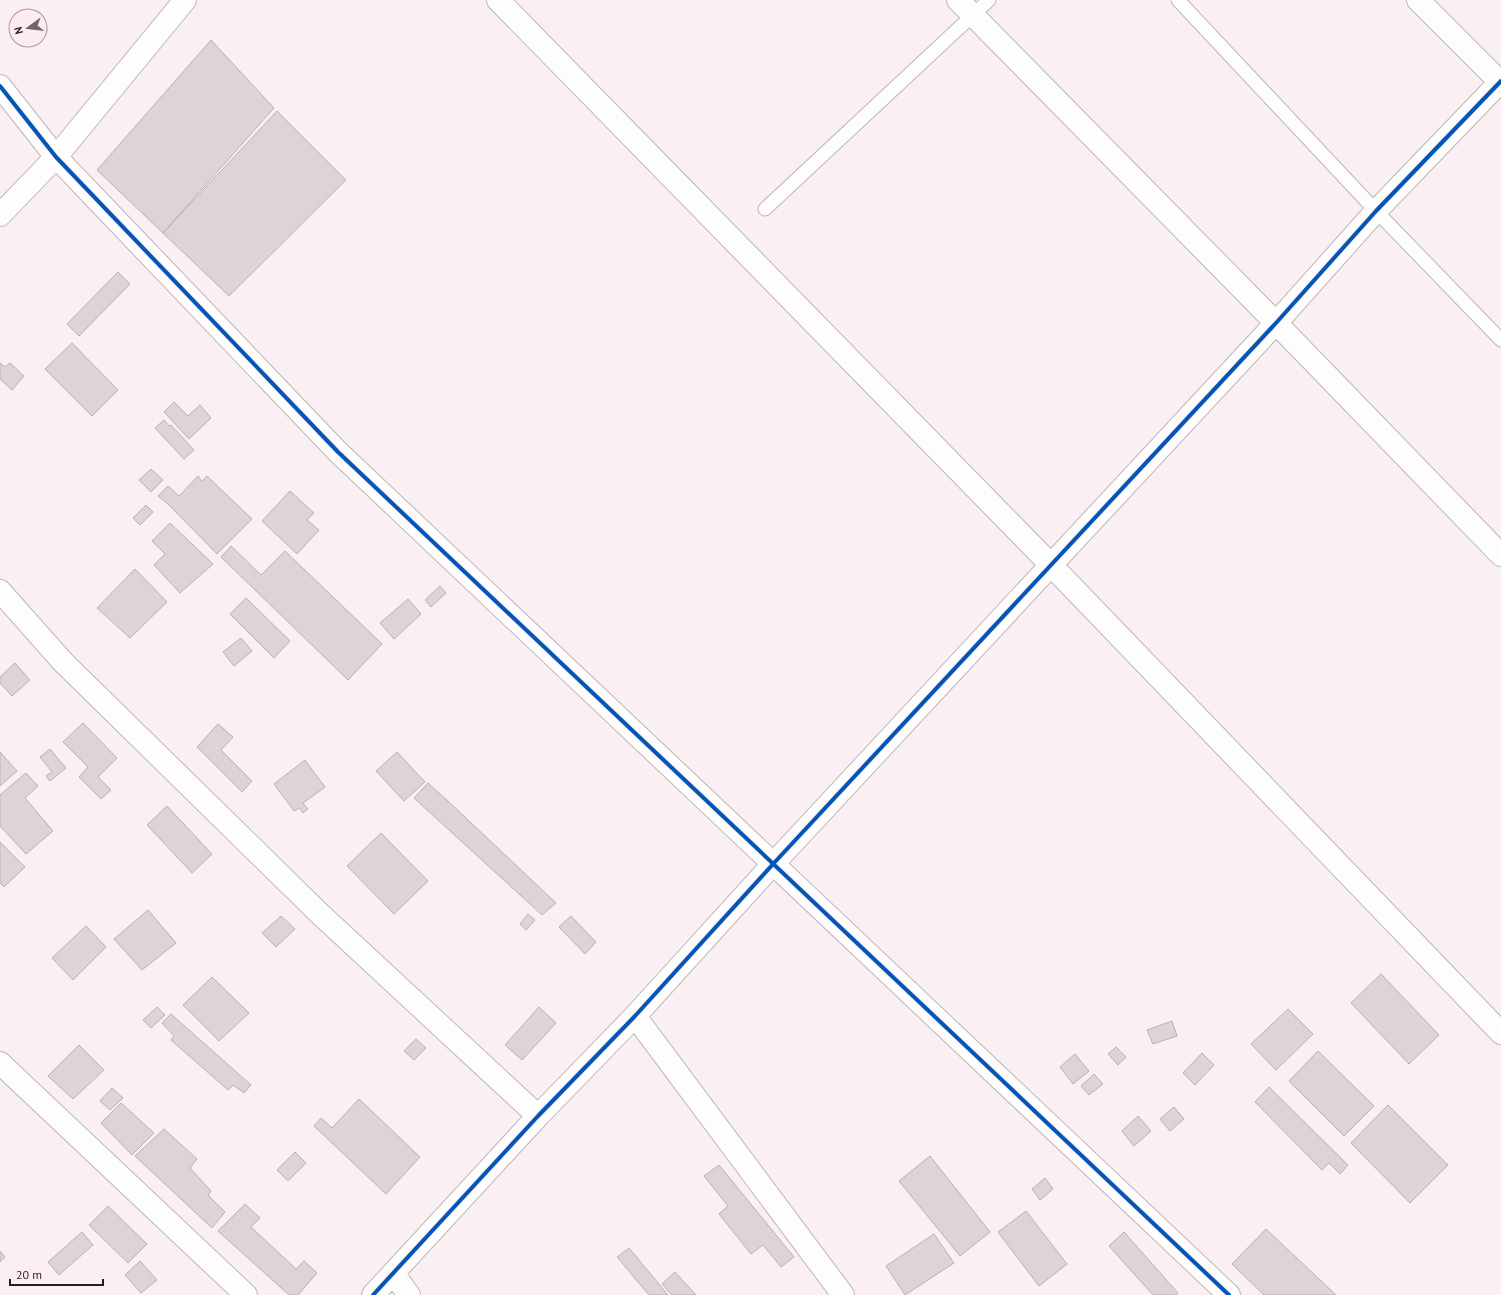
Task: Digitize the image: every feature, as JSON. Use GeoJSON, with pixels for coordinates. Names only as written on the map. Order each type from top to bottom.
{"type":"FeatureCollection","features":[{"type":"Feature","properties":{"kind":"street"},"geometry":{"type":"LineString","coordinates":[[0,215],[56,157],[186,0]]}},
{"type":"Feature","properties":{"kind":"street"},"geometry":{"type":"LineString","coordinates":[[498,0],[1051,565],[1501,1033]]}},
{"type":"Feature","properties":{"kind":"street"},"geometry":{"type":"LineString","coordinates":[[373,1295],[538,1116],[635,1016],[774,863],[1276,323],[1376,211],[1501,82],[1418,0]]}},
{"type":"Feature","properties":{"kind":"street"},"geometry":{"type":"LineString","coordinates":[[965,7],[1276,323],[1501,555]]}},
{"type":"Feature","properties":{"kind":"street"},"geometry":{"type":"LineString","coordinates":[[0,86],[56,157],[338,452],[1229,1295]]}},
{"type":"Feature","properties":{"kind":"street"},"geometry":{"type":"LineString","coordinates":[[0,591],[63,662],[319,913],[538,1116]]}},
{"type":"Feature","properties":{"kind":"street"},"geometry":{"type":"LineString","coordinates":[[635,1016],[843,1295]]}},
{"type":"Feature","properties":{"kind":"street"},"geometry":{"type":"LineString","coordinates":[[0,1064],[246,1295]]}},
{"type":"Feature","properties":{"kind":"street"},"geometry":{"type":"LineString","coordinates":[[393,1273],[409,1295]]}},
{"type":"Feature","properties":{"kind":"lane"},"geometry":{"type":"LineString","coordinates":[[765,209],[965,7],[989,0]]}},
{"type":"Feature","properties":{"kind":"lane"},"geometry":{"type":"LineString","coordinates":[[1178,0],[1376,211],[1501,340]]}},
{"type":"Feature","properties":{"kind":"building"},"geometry":{"type":"Polygon","coordinates":[[[211,40],[274,108],[163,233],[97,170],[211,40]]]}},
{"type":"Feature","properties":{"kind":"building"},"geometry":{"type":"Polygon","coordinates":[[[277,111],[346,180],[229,296],[163,233],[277,111]]]}},
{"type":"Feature","properties":{"kind":"building"},"geometry":{"type":"Polygon","coordinates":[[[118,272],[130,284],[79,336],[67,324],[118,272]]]}},
{"type":"Feature","properties":{"kind":"building"},"geometry":{"type":"Polygon","coordinates":[[[72,343],[118,390],[92,416],[45,369],[72,343]]]}},
{"type":"Feature","properties":{"kind":"building"},"geometry":{"type":"Polygon","coordinates":[[[0,363],[5,367],[10,363],[24,376],[12,390],[0,379],[0,363]]]}},
{"type":"Feature","properties":{"kind":"building"},"geometry":{"type":"Polygon","coordinates":[[[174,402],[188,416],[200,405],[211,418],[189,439],[164,412],[174,402]]]}},
{"type":"Feature","properties":{"kind":"building"},"geometry":{"type":"Polygon","coordinates":[[[164,420],[169,426],[171,425],[194,450],[184,459],[155,428],[164,420]]]}},
{"type":"Feature","properties":{"kind":"building"},"geometry":{"type":"Polygon","coordinates":[[[151,469],[163,480],[151,492],[139,480],[151,469]]]}},
{"type":"Feature","properties":{"kind":"building"},"geometry":{"type":"Polygon","coordinates":[[[198,476],[202,481],[207,476],[252,519],[217,554],[169,505],[158,496],[168,486],[179,496],[198,476]]]}},
{"type":"Feature","properties":{"kind":"building"},"geometry":{"type":"Polygon","coordinates":[[[290,491],[314,513],[307,520],[319,530],[297,554],[262,521],[290,491]]]}},
{"type":"Feature","properties":{"kind":"building"},"geometry":{"type":"Polygon","coordinates":[[[146,505],[153,512],[140,525],[133,518],[146,505]]]}},
{"type":"Feature","properties":{"kind":"building"},"geometry":{"type":"Polygon","coordinates":[[[170,523],[213,564],[180,593],[154,565],[165,554],[152,541],[170,523]]]}},
{"type":"Feature","properties":{"kind":"building"},"geometry":{"type":"Polygon","coordinates":[[[231,546],[261,575],[285,551],[382,644],[348,680],[221,557],[231,546]]]}},
{"type":"Feature","properties":{"kind":"building"},"geometry":{"type":"Polygon","coordinates":[[[135,569],[167,602],[130,638],[97,608],[135,569]]]}},
{"type":"Feature","properties":{"kind":"building"},"geometry":{"type":"Polygon","coordinates":[[[440,586],[446,593],[431,607],[425,600],[440,586]]]}},
{"type":"Feature","properties":{"kind":"building"},"geometry":{"type":"Polygon","coordinates":[[[246,598],[290,641],[274,658],[230,614],[246,598]]]}},
{"type":"Feature","properties":{"kind":"building"},"geometry":{"type":"Polygon","coordinates":[[[408,599],[421,614],[394,639],[380,623],[408,599]]]}},
{"type":"Feature","properties":{"kind":"building"},"geometry":{"type":"Polygon","coordinates":[[[241,638],[252,651],[234,666],[223,652],[241,638]]]}},
{"type":"Feature","properties":{"kind":"building"},"geometry":{"type":"Polygon","coordinates":[[[15,663],[30,680],[12,696],[0,683],[0,677],[15,663]]]}},
{"type":"Feature","properties":{"kind":"building"},"geometry":{"type":"Polygon","coordinates":[[[83,723],[117,758],[98,777],[111,790],[101,799],[79,777],[88,767],[63,742],[83,723]]]}},
{"type":"Feature","properties":{"kind":"building"},"geometry":{"type":"Polygon","coordinates":[[[218,724],[233,737],[221,750],[252,781],[242,792],[197,747],[218,724]]]}},
{"type":"Feature","properties":{"kind":"building"},"geometry":{"type":"Polygon","coordinates":[[[50,749],[66,768],[50,781],[46,776],[52,772],[40,757],[50,749]]]}},
{"type":"Feature","properties":{"kind":"building"},"geometry":{"type":"Polygon","coordinates":[[[0,752],[17,771],[0,786],[0,752]]]}},
{"type":"Feature","properties":{"kind":"building"},"geometry":{"type":"Polygon","coordinates":[[[397,752],[425,782],[404,801],[376,771],[397,752]]]}},
{"type":"Feature","properties":{"kind":"building"},"geometry":{"type":"Polygon","coordinates":[[[305,760],[325,787],[303,803],[308,809],[303,813],[299,808],[294,811],[274,784],[305,760]]]}},
{"type":"Feature","properties":{"kind":"building"},"geometry":{"type":"Polygon","coordinates":[[[26,773],[38,786],[25,798],[53,831],[26,854],[0,826],[0,795],[26,773]]]}},
{"type":"Feature","properties":{"kind":"building"},"geometry":{"type":"Polygon","coordinates":[[[428,783],[556,903],[542,915],[414,798],[428,783]]]}},
{"type":"Feature","properties":{"kind":"building"},"geometry":{"type":"Polygon","coordinates":[[[167,806],[212,854],[192,873],[147,825],[167,806]]]}},
{"type":"Feature","properties":{"kind":"building"},"geometry":{"type":"Polygon","coordinates":[[[381,833],[428,881],[394,914],[347,866],[381,833]]]}},
{"type":"Feature","properties":{"kind":"building"},"geometry":{"type":"Polygon","coordinates":[[[0,842],[25,867],[4,887],[0,883],[0,842]]]}},
{"type":"Feature","properties":{"kind":"building"},"geometry":{"type":"Polygon","coordinates":[[[148,910],[176,943],[142,970],[114,939],[148,910]]]}},
{"type":"Feature","properties":{"kind":"building"},"geometry":{"type":"Polygon","coordinates":[[[528,914],[535,920],[526,930],[520,924],[528,914]]]}},
{"type":"Feature","properties":{"kind":"building"},"geometry":{"type":"Polygon","coordinates":[[[281,916],[295,929],[276,947],[262,933],[281,916]]]}},
{"type":"Feature","properties":{"kind":"building"},"geometry":{"type":"Polygon","coordinates":[[[571,916],[596,942],[585,954],[559,927],[571,916]]]}},
{"type":"Feature","properties":{"kind":"building"},"geometry":{"type":"Polygon","coordinates":[[[86,926],[106,947],[73,980],[52,958],[86,926]]]}},
{"type":"Feature","properties":{"kind":"building"},"geometry":{"type":"Polygon","coordinates":[[[1381,974],[1439,1035],[1409,1064],[1351,1003],[1381,974]]]}},
{"type":"Feature","properties":{"kind":"building"},"geometry":{"type":"Polygon","coordinates":[[[212,977],[249,1013],[219,1041],[183,1005],[212,977]]]}},
{"type":"Feature","properties":{"kind":"building"},"geometry":{"type":"Polygon","coordinates":[[[157,1007],[165,1015],[151,1028],[143,1020],[157,1007]]]}},
{"type":"Feature","properties":{"kind":"building"},"geometry":{"type":"Polygon","coordinates":[[[539,1007],[556,1023],[522,1060],[505,1045],[539,1007]]]}},
{"type":"Feature","properties":{"kind":"building"},"geometry":{"type":"Polygon","coordinates":[[[1288,1009],[1313,1034],[1276,1070],[1251,1044],[1288,1009]]]}},
{"type":"Feature","properties":{"kind":"building"},"geometry":{"type":"Polygon","coordinates":[[[171,1014],[251,1085],[244,1093],[233,1085],[228,1090],[171,1040],[174,1036],[162,1023],[171,1014]]]}},
{"type":"Feature","properties":{"kind":"building"},"geometry":{"type":"Polygon","coordinates":[[[1172,1021],[1177,1036],[1153,1044],[1147,1030],[1172,1021]]]}},
{"type":"Feature","properties":{"kind":"building"},"geometry":{"type":"Polygon","coordinates":[[[416,1039],[426,1048],[414,1060],[404,1051],[416,1039]]]}},
{"type":"Feature","properties":{"kind":"building"},"geometry":{"type":"Polygon","coordinates":[[[79,1045],[104,1070],[73,1099],[48,1076],[79,1045]]]}},
{"type":"Feature","properties":{"kind":"building"},"geometry":{"type":"Polygon","coordinates":[[[1116,1047],[1126,1057],[1118,1065],[1108,1054],[1116,1047]]]}},
{"type":"Feature","properties":{"kind":"building"},"geometry":{"type":"Polygon","coordinates":[[[1318,1051],[1374,1106],[1344,1136],[1289,1081],[1318,1051]]]}},
{"type":"Feature","properties":{"kind":"building"},"geometry":{"type":"Polygon","coordinates":[[[1202,1053],[1214,1065],[1195,1085],[1183,1073],[1202,1053]]]}},
{"type":"Feature","properties":{"kind":"building"},"geometry":{"type":"Polygon","coordinates":[[[1075,1054],[1089,1071],[1073,1084],[1060,1067],[1075,1054]]]}},
{"type":"Feature","properties":{"kind":"building"},"geometry":{"type":"Polygon","coordinates":[[[1094,1074],[1103,1084],[1089,1095],[1081,1086],[1094,1074]]]}},
{"type":"Feature","properties":{"kind":"building"},"geometry":{"type":"Polygon","coordinates":[[[1269,1087],[1348,1165],[1340,1174],[1329,1163],[1322,1170],[1255,1102],[1269,1087]]]}},
{"type":"Feature","properties":{"kind":"building"},"geometry":{"type":"Polygon","coordinates":[[[112,1088],[123,1098],[110,1110],[100,1101],[112,1088]]]}},
{"type":"Feature","properties":{"kind":"building"},"geometry":{"type":"Polygon","coordinates":[[[359,1099],[420,1157],[386,1194],[314,1126],[321,1118],[332,1128],[359,1099]]]}},
{"type":"Feature","properties":{"kind":"building"},"geometry":{"type":"Polygon","coordinates":[[[121,1103],[154,1133],[132,1155],[101,1123],[121,1103]]]}},
{"type":"Feature","properties":{"kind":"building"},"geometry":{"type":"Polygon","coordinates":[[[1388,1105],[1448,1165],[1410,1203],[1351,1143],[1388,1105]]]}},
{"type":"Feature","properties":{"kind":"building"},"geometry":{"type":"Polygon","coordinates":[[[1174,1107],[1184,1119],[1170,1131],[1160,1119],[1174,1107]]]}},
{"type":"Feature","properties":{"kind":"building"},"geometry":{"type":"Polygon","coordinates":[[[1138,1116],[1151,1131],[1134,1146],[1122,1131],[1138,1116]]]}},
{"type":"Feature","properties":{"kind":"building"},"geometry":{"type":"Polygon","coordinates":[[[164,1129],[197,1159],[190,1168],[211,1191],[208,1195],[225,1212],[212,1228],[135,1156],[164,1129]]]}},
{"type":"Feature","properties":{"kind":"building"},"geometry":{"type":"Polygon","coordinates":[[[295,1152],[306,1163],[288,1181],[277,1170],[295,1152]]]}},
{"type":"Feature","properties":{"kind":"building"},"geometry":{"type":"Polygon","coordinates":[[[930,1156],[990,1232],[960,1256],[899,1181],[930,1156]]]}},
{"type":"Feature","properties":{"kind":"building"},"geometry":{"type":"Polygon","coordinates":[[[719,1165],[794,1257],[781,1267],[763,1245],[751,1254],[719,1214],[728,1206],[704,1176],[719,1165]]]}},
{"type":"Feature","properties":{"kind":"building"},"geometry":{"type":"Polygon","coordinates":[[[1045,1178],[1053,1189],[1040,1200],[1032,1189],[1045,1178]]]}},
{"type":"Feature","properties":{"kind":"building"},"geometry":{"type":"Polygon","coordinates":[[[245,1204],[260,1218],[251,1227],[296,1269],[304,1261],[317,1273],[298,1295],[289,1295],[218,1231],[245,1204]]]}},
{"type":"Feature","properties":{"kind":"building"},"geometry":{"type":"Polygon","coordinates":[[[108,1206],[147,1244],[128,1263],[89,1225],[108,1206]]]}},
{"type":"Feature","properties":{"kind":"building"},"geometry":{"type":"Polygon","coordinates":[[[1026,1211],[1067,1264],[1039,1286],[998,1232],[1026,1211]]]}},
{"type":"Feature","properties":{"kind":"building"},"geometry":{"type":"Polygon","coordinates":[[[1266,1229],[1336,1295],[1264,1295],[1232,1264],[1266,1229]]]}},
{"type":"Feature","properties":{"kind":"building"},"geometry":{"type":"Polygon","coordinates":[[[82,1232],[93,1245],[59,1275],[48,1262],[82,1232]]]}},
{"type":"Feature","properties":{"kind":"building"},"geometry":{"type":"Polygon","coordinates":[[[1124,1232],[1178,1293],[1176,1295],[1153,1295],[1109,1246],[1124,1232]]]}},
{"type":"Feature","properties":{"kind":"building"},"geometry":{"type":"Polygon","coordinates":[[[934,1234],[954,1263],[905,1295],[886,1266],[934,1234]]]}},
{"type":"Feature","properties":{"kind":"building"},"geometry":{"type":"Polygon","coordinates":[[[629,1248],[668,1295],[649,1295],[617,1257],[629,1248]]]}},
{"type":"Feature","properties":{"kind":"building"},"geometry":{"type":"Polygon","coordinates":[[[0,1251],[5,1257],[0,1262],[0,1251]]]}},
{"type":"Feature","properties":{"kind":"building"},"geometry":{"type":"Polygon","coordinates":[[[140,1261],[157,1280],[141,1293],[125,1275],[140,1261]]]}},
{"type":"Feature","properties":{"kind":"building"},"geometry":{"type":"Polygon","coordinates":[[[675,1272],[696,1295],[672,1295],[662,1284],[675,1272]]]}},
{"type":"Feature","properties":{"kind":"cycle path"},"geometry":{"type":"LineString","coordinates":[[373,1295],[538,1116],[635,1016],[774,863],[1276,323],[1376,211],[1501,81]]}},
{"type":"Feature","properties":{"kind":"cycle path"},"geometry":{"type":"LineString","coordinates":[[0,86],[56,157],[338,452],[1229,1295]]}}]}
